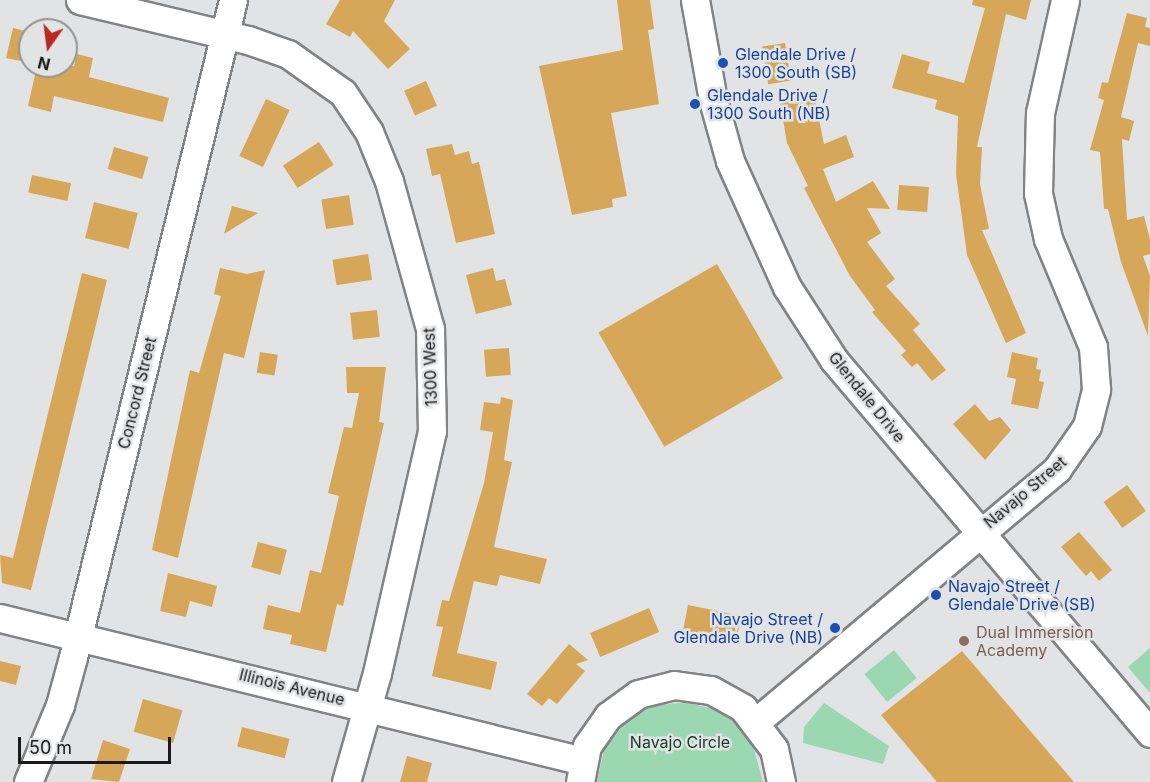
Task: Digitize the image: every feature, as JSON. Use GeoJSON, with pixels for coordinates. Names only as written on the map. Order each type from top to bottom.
{"type":"FeatureCollection","features":[{"type":"Feature","properties":{"kind":"street","name":"1300 West"},"geometry":{"type":"LineString","coordinates":[[80,0],[224,34],[288,54],[343,93],[369,132],[420,278],[430,329],[432,431],[368,706],[346,782]]}},
{"type":"Feature","properties":{"kind":"street","name":"Concord Street"},"geometry":{"type":"LineString","coordinates":[[28,782],[60,705],[233,0]]}},
{"type":"Feature","properties":{"kind":"street","name":"Glendale Drive"},"geometry":{"type":"LineString","coordinates":[[695,0],[713,100],[730,161],[787,287],[834,360],[1150,733]]}},
{"type":"Feature","properties":{"kind":"street","name":"Navajo Street"},"geometry":{"type":"LineString","coordinates":[[757,721],[1070,453],[1087,426],[1096,389],[1093,347],[1048,239],[1038,193],[1040,113],[1065,0]]}},
{"type":"Feature","properties":{"kind":"street","name":"Illinois Avenue"},"geometry":{"type":"LineString","coordinates":[[0,618],[368,706],[581,772]]}},
{"type":"Feature","properties":{"kind":"street"},"geometry":{"type":"LineString","coordinates":[[581,772],[608,716],[656,688],[711,690],[728,697],[757,721],[774,749],[781,782]]}},
{"type":"Feature","properties":{"kind":"green space"},"geometry":{"type":"Polygon","coordinates":[[[1150,648],[1150,693],[1128,667],[1150,648]]]}},
{"type":"Feature","properties":{"kind":"green space"},"geometry":{"type":"Polygon","coordinates":[[[894,650],[917,678],[887,702],[864,674],[894,650]]]}},
{"type":"Feature","properties":{"kind":"green space","name":"Navajo Circle"},"geometry":{"type":"Polygon","coordinates":[[[685,702],[714,709],[736,723],[753,746],[763,782],[597,782],[604,750],[628,719],[653,706],[685,702]]]}},
{"type":"Feature","properties":{"kind":"green space"},"geometry":{"type":"Polygon","coordinates":[[[824,703],[889,746],[883,764],[803,743],[804,727],[824,703]]]}},
{"type":"Feature","properties":{"kind":"building"},"geometry":{"type":"Polygon","coordinates":[[[340,0],[395,0],[384,21],[410,49],[388,69],[353,31],[350,37],[326,24],[340,0]]]}},
{"type":"Feature","properties":{"kind":"building"},"geometry":{"type":"Polygon","coordinates":[[[617,0],[650,0],[654,29],[648,30],[659,104],[611,113],[627,196],[612,199],[613,207],[572,215],[539,66],[623,50],[617,0]]]}},
{"type":"Feature","properties":{"kind":"building"},"geometry":{"type":"Polygon","coordinates":[[[973,0],[1031,0],[1026,20],[1006,14],[977,147],[982,147],[980,184],[989,229],[982,230],[1026,333],[1006,343],[967,255],[956,174],[958,116],[935,109],[937,100],[892,88],[902,54],[930,62],[927,73],[964,83],[985,8],[972,5],[973,0]]]}},
{"type":"Feature","properties":{"kind":"building"},"geometry":{"type":"Polygon","coordinates":[[[1127,13],[1147,18],[1145,27],[1150,28],[1150,46],[1138,43],[1121,117],[1134,121],[1129,141],[1122,139],[1127,220],[1144,216],[1150,239],[1150,254],[1143,256],[1150,276],[1148,336],[1121,262],[1108,209],[1104,209],[1100,152],[1090,150],[1104,100],[1098,98],[1102,82],[1108,83],[1127,13]]]}},
{"type":"Feature","properties":{"kind":"building"},"geometry":{"type":"Polygon","coordinates":[[[13,28],[18,29],[18,60],[6,58],[13,28]]]}},
{"type":"Feature","properties":{"kind":"building"},"geometry":{"type":"Polygon","coordinates":[[[785,43],[791,81],[768,84],[762,47],[785,43]]]}},
{"type":"Feature","properties":{"kind":"building"},"geometry":{"type":"Polygon","coordinates":[[[78,54],[93,58],[89,77],[169,98],[163,122],[54,96],[51,112],[28,106],[34,78],[78,78],[78,54]]]}},
{"type":"Feature","properties":{"kind":"building"},"geometry":{"type":"Polygon","coordinates":[[[426,81],[437,106],[415,115],[404,91],[426,81]]]}},
{"type":"Feature","properties":{"kind":"building"},"geometry":{"type":"Polygon","coordinates":[[[814,95],[824,144],[846,135],[854,157],[823,169],[836,202],[873,181],[890,209],[867,208],[881,233],[867,242],[895,279],[886,286],[920,324],[913,330],[946,370],[932,381],[917,363],[912,367],[901,355],[906,351],[872,312],[875,310],[850,276],[804,188],[808,186],[787,143],[780,102],[814,95]]]}},
{"type":"Feature","properties":{"kind":"building"},"geometry":{"type":"Polygon","coordinates":[[[266,99],[290,110],[263,167],[239,156],[266,99]]]}},
{"type":"Feature","properties":{"kind":"building"},"geometry":{"type":"Polygon","coordinates":[[[319,142],[334,165],[298,188],[283,165],[319,142]]]}},
{"type":"Feature","properties":{"kind":"building"},"geometry":{"type":"Polygon","coordinates":[[[452,144],[455,155],[469,151],[472,164],[479,162],[495,234],[456,243],[440,174],[432,176],[426,149],[452,144]]]}},
{"type":"Feature","properties":{"kind":"building"},"geometry":{"type":"Polygon","coordinates":[[[114,147],[149,157],[142,179],[108,169],[114,147]]]}},
{"type":"Feature","properties":{"kind":"building"},"geometry":{"type":"Polygon","coordinates":[[[32,175],[71,183],[67,201],[28,193],[32,175]]]}},
{"type":"Feature","properties":{"kind":"building"},"geometry":{"type":"Polygon","coordinates":[[[899,185],[929,187],[927,212],[897,210],[899,185]]]}},
{"type":"Feature","properties":{"kind":"building"},"geometry":{"type":"Polygon","coordinates":[[[349,195],[354,225],[326,229],[321,199],[349,195]]]}},
{"type":"Feature","properties":{"kind":"building"},"geometry":{"type":"Polygon","coordinates":[[[94,202],[138,213],[129,249],[85,238],[94,202]]]}},
{"type":"Feature","properties":{"kind":"building"},"geometry":{"type":"Polygon","coordinates":[[[232,206],[258,213],[224,234],[232,206]]]}},
{"type":"Feature","properties":{"kind":"building"},"geometry":{"type":"Polygon","coordinates":[[[368,254],[372,280],[337,285],[332,260],[368,254]]]}},
{"type":"Feature","properties":{"kind":"building"},"geometry":{"type":"Polygon","coordinates":[[[717,264],[783,378],[664,447],[598,332],[717,264]]]}},
{"type":"Feature","properties":{"kind":"building"},"geometry":{"type":"Polygon","coordinates":[[[220,268],[247,274],[265,270],[244,358],[224,353],[178,558],[152,550],[190,370],[199,373],[221,296],[214,294],[220,268]]]}},
{"type":"Feature","properties":{"kind":"building"},"geometry":{"type":"Polygon","coordinates":[[[493,268],[496,281],[505,279],[512,305],[476,314],[466,275],[493,268]]]}},
{"type":"Feature","properties":{"kind":"building"},"geometry":{"type":"Polygon","coordinates":[[[82,273],[107,280],[31,590],[2,583],[0,555],[13,558],[82,273]]]}},
{"type":"Feature","properties":{"kind":"building"},"geometry":{"type":"Polygon","coordinates":[[[377,310],[380,337],[353,340],[350,313],[377,310]]]}},
{"type":"Feature","properties":{"kind":"building"},"geometry":{"type":"Polygon","coordinates":[[[509,348],[511,375],[486,377],[484,350],[509,348]]]}},
{"type":"Feature","properties":{"kind":"building"},"geometry":{"type":"Polygon","coordinates":[[[260,352],[278,355],[274,376],[257,373],[260,352]]]}},
{"type":"Feature","properties":{"kind":"building"},"geometry":{"type":"Polygon","coordinates":[[[1012,352],[1038,358],[1036,369],[1041,370],[1039,381],[1044,382],[1038,409],[1011,404],[1016,379],[1007,377],[1012,352]]]}},
{"type":"Feature","properties":{"kind":"building"},"geometry":{"type":"Polygon","coordinates":[[[346,367],[386,367],[379,422],[384,423],[343,606],[337,604],[326,652],[290,644],[292,635],[263,629],[268,605],[300,613],[310,570],[321,573],[339,496],[328,493],[344,427],[352,428],[359,393],[347,393],[346,367]]]}},
{"type":"Feature","properties":{"kind":"building"},"geometry":{"type":"Polygon","coordinates":[[[501,397],[513,400],[504,460],[512,462],[494,547],[547,559],[540,584],[500,575],[497,586],[474,581],[457,653],[497,662],[491,690],[432,676],[443,627],[436,626],[442,600],[449,601],[484,483],[493,432],[480,430],[484,402],[500,404],[501,397]]]}},
{"type":"Feature","properties":{"kind":"building"},"geometry":{"type":"Polygon","coordinates":[[[975,404],[989,421],[1000,417],[1011,430],[985,460],[953,424],[975,404]]]}},
{"type":"Feature","properties":{"kind":"building"},"geometry":{"type":"Polygon","coordinates":[[[1127,485],[1146,511],[1122,528],[1104,502],[1127,485]]]}},
{"type":"Feature","properties":{"kind":"building"},"geometry":{"type":"Polygon","coordinates":[[[1079,532],[1112,570],[1099,581],[1091,571],[1086,576],[1061,547],[1079,532]]]}},
{"type":"Feature","properties":{"kind":"building"},"geometry":{"type":"Polygon","coordinates":[[[258,542],[287,550],[280,575],[251,567],[258,542]]]}},
{"type":"Feature","properties":{"kind":"building"},"geometry":{"type":"Polygon","coordinates":[[[168,573],[217,586],[212,607],[190,601],[186,617],[160,611],[168,573]]]}},
{"type":"Feature","properties":{"kind":"building"},"geometry":{"type":"Polygon","coordinates":[[[688,605],[742,616],[738,632],[727,630],[725,643],[682,636],[688,605]]]}},
{"type":"Feature","properties":{"kind":"building"},"geometry":{"type":"Polygon","coordinates":[[[649,608],[659,632],[600,657],[590,633],[649,608]]]}},
{"type":"Feature","properties":{"kind":"building"},"geometry":{"type":"Polygon","coordinates":[[[569,644],[588,660],[576,664],[585,671],[557,704],[549,698],[542,706],[527,694],[569,644]]]}},
{"type":"Feature","properties":{"kind":"building"},"geometry":{"type":"Polygon","coordinates":[[[962,651],[1074,782],[937,782],[881,715],[962,651]]]}},
{"type":"Feature","properties":{"kind":"building"},"geometry":{"type":"Polygon","coordinates":[[[0,661],[21,666],[16,685],[0,681],[0,661]]]}},
{"type":"Feature","properties":{"kind":"building"},"geometry":{"type":"Polygon","coordinates":[[[143,699],[182,710],[173,743],[134,732],[143,699]]]}},
{"type":"Feature","properties":{"kind":"building"},"geometry":{"type":"Polygon","coordinates":[[[242,727],[290,739],[285,758],[237,746],[242,727]]]}},
{"type":"Feature","properties":{"kind":"building"},"geometry":{"type":"Polygon","coordinates":[[[103,740],[130,749],[119,782],[91,779],[103,740]]]}},
{"type":"Feature","properties":{"kind":"building"},"geometry":{"type":"Polygon","coordinates":[[[407,756],[432,763],[427,782],[400,782],[407,756]]]}},
{"type":"Feature","properties":{"kind":"place","name":"Glendale Drive / 1300 South (SB)"},"geometry":{"type":"Point","coordinates":[723,63]}},
{"type":"Feature","properties":{"kind":"place","name":"Glendale Drive / 1300 South (NB)"},"geometry":{"type":"Point","coordinates":[695,104]}},
{"type":"Feature","properties":{"kind":"place","name":"Navajo Street / Glendale Drive (SB)"},"geometry":{"type":"Point","coordinates":[936,595]}},
{"type":"Feature","properties":{"kind":"place","name":"Navajo Street / Glendale Drive (NB)"},"geometry":{"type":"Point","coordinates":[835,628]}},
{"type":"Feature","properties":{"kind":"place","name":"Dual Immersion Academy"},"geometry":{"type":"Point","coordinates":[964,641]}}]}
